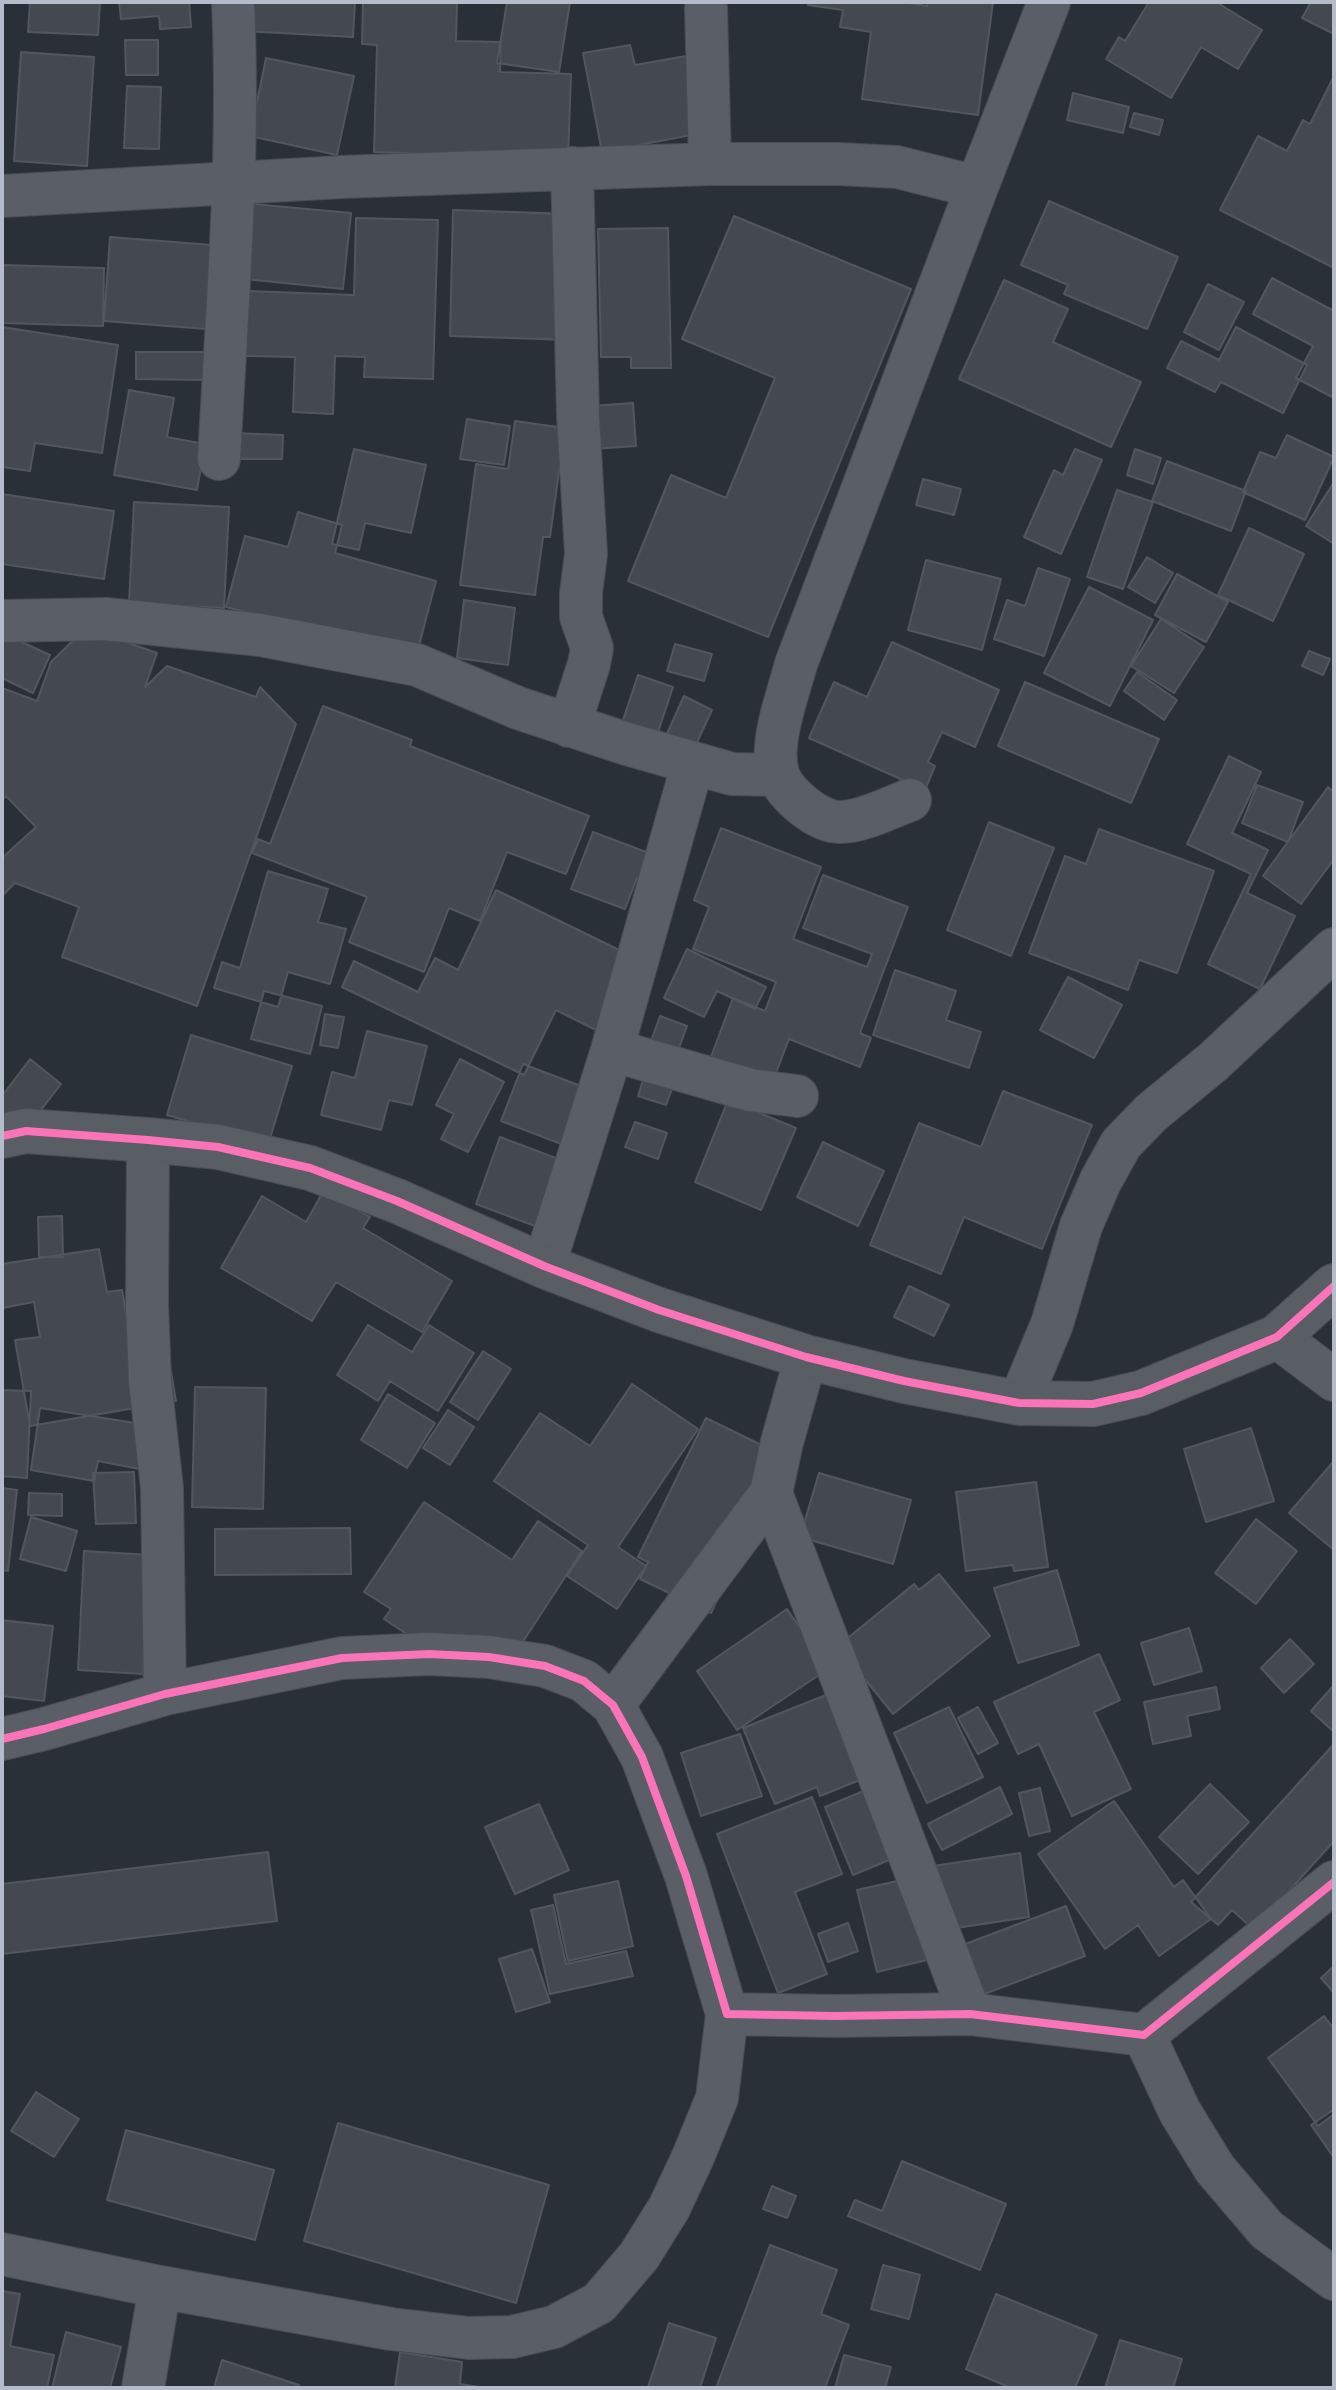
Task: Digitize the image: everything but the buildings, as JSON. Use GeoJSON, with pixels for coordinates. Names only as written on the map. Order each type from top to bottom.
{"type":"FeatureCollection","features":[{"type":"Feature","properties":{"kind":"street"},"geometry":{"type":"LineString","coordinates":[[219,459],[234,184],[236,65],[233,2]]}},
{"type":"Feature","properties":{"kind":"street"},"geometry":{"type":"LineString","coordinates":[[910,800],[837,823],[814,814],[793,797],[778,775],[779,725],[796,664],[1049,2]]}},
{"type":"Feature","properties":{"kind":"street"},"geometry":{"type":"LineString","coordinates":[[706,8],[710,164]]}},
{"type":"Feature","properties":{"kind":"street"},"geometry":{"type":"LineString","coordinates":[[2,196],[342,177],[710,164],[897,167],[977,187]]}},
{"type":"Feature","properties":{"kind":"street"},"geometry":{"type":"LineString","coordinates":[[569,726],[592,648],[581,617],[586,554],[578,416],[572,168]]}},
{"type":"Feature","properties":{"kind":"street"},"geometry":{"type":"LineString","coordinates":[[2,621],[106,619],[260,635],[417,665],[569,726],[732,774],[778,775]]}},
{"type":"Feature","properties":{"kind":"street"},"geometry":{"type":"LineString","coordinates":[[544,1266],[612,1050],[693,763]]}},
{"type":"Feature","properties":{"kind":"street"},"geometry":{"type":"LineString","coordinates":[[1019,1403],[1052,1324],[1081,1226],[1121,1144],[1151,1113],[1213,1062],[1334,949]]}},
{"type":"Feature","properties":{"kind":"street"},"geometry":{"type":"LineString","coordinates":[[612,1050],[750,1090],[797,1096]]}},
{"type":"Feature","properties":{"kind":"street"},"geometry":{"type":"LineString","coordinates":[[2,1136],[26,1131],[218,1147],[310,1168],[397,1201],[544,1266],[659,1310],[806,1357],[904,1381],[1019,1403],[1093,1404],[1141,1393],[1277,1337],[1334,1286]]}},
{"type":"Feature","properties":{"kind":"street"},"geometry":{"type":"LineString","coordinates":[[148,1140],[147,1304],[150,1381],[162,1488],[165,1694]]}},
{"type":"Feature","properties":{"kind":"street"},"geometry":{"type":"LineString","coordinates":[[1277,1337],[1334,1380]]}},
{"type":"Feature","properties":{"kind":"street"},"geometry":{"type":"LineString","coordinates":[[613,1705],[771,1493],[806,1357]]}},
{"type":"Feature","properties":{"kind":"street"},"geometry":{"type":"LineString","coordinates":[[771,1493],[970,2014]]}},
{"type":"Feature","properties":{"kind":"street"},"geometry":{"type":"LineString","coordinates":[[2,1739],[165,1694],[342,1658],[429,1654],[489,1657],[545,1666],[584,1681],[613,1705],[642,1757],[686,1876],[727,2014],[717,2098],[669,2208],[639,2256],[599,2303],[554,2327],[512,2337],[469,2338],[391,2329],[160,2287],[2,2254]]}},
{"type":"Feature","properties":{"kind":"street"},"geometry":{"type":"LineString","coordinates":[[727,2014],[970,2014],[1144,2035],[1334,1882]]}},
{"type":"Feature","properties":{"kind":"street"},"geometry":{"type":"LineString","coordinates":[[1144,2035],[1180,2112],[1215,2169],[1267,2230],[1334,2279]]}},
{"type":"Feature","properties":{"kind":"street"},"geometry":{"type":"LineString","coordinates":[[143,2388],[160,2287]]}},
{"type":"Feature","properties":{"kind":"cycle path"},"geometry":{"type":"LineString","coordinates":[[2,1136],[26,1131],[218,1147],[310,1168],[397,1201],[544,1266],[659,1310],[806,1357],[904,1381],[1019,1403],[1093,1404],[1141,1393],[1277,1337],[1334,1286]]}},
{"type":"Feature","properties":{"kind":"cycle path"},"geometry":{"type":"LineString","coordinates":[[2,1739],[165,1694],[342,1658],[429,1654],[489,1657],[545,1666],[584,1681],[613,1705],[642,1757],[686,1876],[727,2014],[970,2014],[1144,2035],[1334,1882]]}}]}
